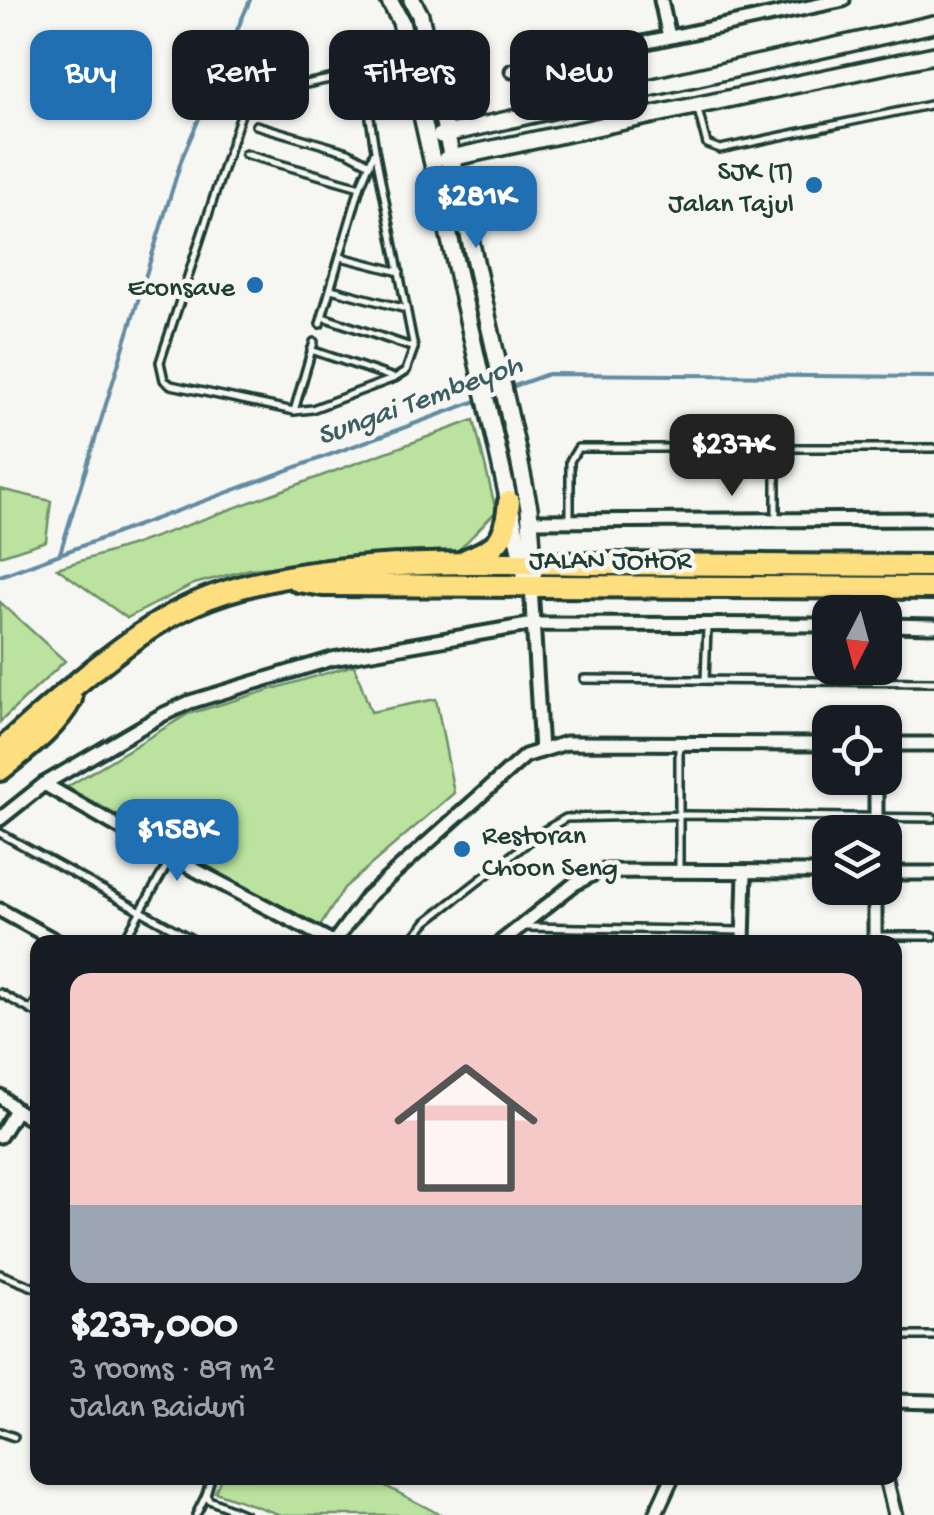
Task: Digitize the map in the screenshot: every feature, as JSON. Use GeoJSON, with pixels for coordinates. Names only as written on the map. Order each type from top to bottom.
{"type":"FeatureCollection","features":[{"type":"Feature","properties":{"kind":"highway"},"geometry":{"type":"LineString","coordinates":[[455,565],[497,544],[506,527],[509,502]]}},
{"type":"Feature","properties":{"kind":"highway","name":"JALAN JOHOR"},"geometry":{"type":"LineString","coordinates":[[0,750],[79,684],[192,604],[229,591],[323,571],[528,564],[927,564]]}},
{"type":"Feature","properties":{"kind":"highway","name":"JALAN JOHOR"},"geometry":{"type":"LineString","coordinates":[[287,579],[323,586],[934,588]]}},
{"type":"Feature","properties":{"kind":"highway"},"geometry":{"type":"LineString","coordinates":[[0,770],[64,713],[79,684]]}},
{"type":"Feature","properties":{"kind":"street"},"geometry":{"type":"LineString","coordinates":[[390,0],[403,30]]}},
{"type":"Feature","properties":{"kind":"street"},"geometry":{"type":"LineString","coordinates":[[412,0],[420,15],[454,158],[530,521],[528,564],[541,751]]}},
{"type":"Feature","properties":{"kind":"street"},"geometry":{"type":"LineString","coordinates":[[661,0],[669,37]]}},
{"type":"Feature","properties":{"kind":"street"},"geometry":{"type":"LineString","coordinates":[[648,42],[843,0]]}},
{"type":"Feature","properties":{"kind":"street"},"geometry":{"type":"LineString","coordinates":[[427,138],[934,24]]}},
{"type":"Feature","properties":{"kind":"street"},"geometry":{"type":"LineString","coordinates":[[432,162],[934,56]]}},
{"type":"Feature","properties":{"kind":"street"},"geometry":{"type":"LineString","coordinates":[[423,120],[509,502],[528,564]]}},
{"type":"Feature","properties":{"kind":"street"},"geometry":{"type":"LineString","coordinates":[[530,521],[934,519]]}},
{"type":"Feature","properties":{"kind":"street"},"geometry":{"type":"LineString","coordinates":[[0,820],[44,784],[190,702],[332,659],[534,624],[812,625]]}},
{"type":"Feature","properties":{"kind":"street"},"geometry":{"type":"LineString","coordinates":[[902,626],[934,626]]}},
{"type":"Feature","properties":{"kind":"street"},"geometry":{"type":"LineString","coordinates":[[338,935],[367,897],[526,756],[566,743],[812,744]]}},
{"type":"Feature","properties":{"kind":"street"},"geometry":{"type":"LineString","coordinates":[[902,744],[934,744]]}},
{"type":"Feature","properties":{"kind":"street"},"geometry":{"type":"LineString","coordinates":[[44,784],[171,857],[320,935]]}},
{"type":"Feature","properties":{"kind":"street"},"geometry":{"type":"LineString","coordinates":[[509,935],[574,884],[598,871],[812,872]]}},
{"type":"Feature","properties":{"kind":"street"},"geometry":{"type":"LineString","coordinates":[[743,935],[745,872]]}},
{"type":"Feature","properties":{"kind":"street"},"geometry":{"type":"LineString","coordinates":[[902,872],[934,873]]}},
{"type":"Feature","properties":{"kind":"street"},"geometry":{"type":"LineString","coordinates":[[875,905],[875,935]]}},
{"type":"Feature","properties":{"kind":"street"},"geometry":{"type":"LineString","coordinates":[[0,910],[45,935]]}},
{"type":"Feature","properties":{"kind":"street"},"geometry":{"type":"LineString","coordinates":[[0,1096],[30,1118]]}},
{"type":"Feature","properties":{"kind":"street"},"geometry":{"type":"LineString","coordinates":[[0,1136],[16,1110]]}},
{"type":"Feature","properties":{"kind":"street"},"geometry":{"type":"LineString","coordinates":[[902,1401],[934,1402]]}},
{"type":"Feature","properties":{"kind":"street"},"geometry":{"type":"LineString","coordinates":[[656,1515],[669,1485]]}},
{"type":"Feature","properties":{"kind":"street"},"geometry":{"type":"LineString","coordinates":[[888,1485],[894,1515]]}},
{"type":"Feature","properties":{"kind":"lane"},"geometry":{"type":"LineString","coordinates":[[329,79],[267,92],[244,104],[160,362],[164,380],[171,385],[294,412],[395,378],[406,370],[414,348],[371,120]]}},
{"type":"Feature","properties":{"kind":"lane"},"geometry":{"type":"LineString","coordinates":[[697,106],[707,144],[720,149],[934,104]]}},
{"type":"Feature","properties":{"kind":"lane"},"geometry":{"type":"LineString","coordinates":[[256,126],[348,152],[370,164]]}},
{"type":"Feature","properties":{"kind":"lane"},"geometry":{"type":"LineString","coordinates":[[375,150],[360,187],[321,321],[414,348]]}},
{"type":"Feature","properties":{"kind":"lane"},"geometry":{"type":"LineString","coordinates":[[245,154],[360,187]]}},
{"type":"Feature","properties":{"kind":"lane"},"geometry":{"type":"LineString","coordinates":[[341,257],[400,272]]}},
{"type":"Feature","properties":{"kind":"lane"},"geometry":{"type":"LineString","coordinates":[[331,289],[407,309]]}},
{"type":"Feature","properties":{"kind":"lane"},"geometry":{"type":"LineString","coordinates":[[294,412],[314,342]]}},
{"type":"Feature","properties":{"kind":"lane"},"geometry":{"type":"LineString","coordinates":[[311,350],[395,378]]}},
{"type":"Feature","properties":{"kind":"lane"},"geometry":{"type":"LineString","coordinates":[[570,521],[570,461],[578,448],[934,448]]}},
{"type":"Feature","properties":{"kind":"lane"},"geometry":{"type":"LineString","coordinates":[[776,448],[776,520]]}},
{"type":"Feature","properties":{"kind":"lane"},"geometry":{"type":"LineString","coordinates":[[706,680],[708,624]]}},
{"type":"Feature","properties":{"kind":"lane"},"geometry":{"type":"LineString","coordinates":[[584,678],[812,682]]}},
{"type":"Feature","properties":{"kind":"lane"},"geometry":{"type":"LineString","coordinates":[[902,682],[934,682]]}},
{"type":"Feature","properties":{"kind":"lane"},"geometry":{"type":"LineString","coordinates":[[678,744],[679,872]]}},
{"type":"Feature","properties":{"kind":"lane"},"geometry":{"type":"LineString","coordinates":[[416,935],[426,922],[540,833],[566,818],[812,817]]}},
{"type":"Feature","properties":{"kind":"lane"},"geometry":{"type":"LineString","coordinates":[[902,818],[934,818]]}},
{"type":"Feature","properties":{"kind":"lane"},"geometry":{"type":"LineString","coordinates":[[0,833],[184,935]]}},
{"type":"Feature","properties":{"kind":"lane"},"geometry":{"type":"LineString","coordinates":[[128,935],[171,857]]}},
{"type":"Feature","properties":{"kind":"lane"},"geometry":{"type":"LineString","coordinates":[[521,926],[703,935]]}},
{"type":"Feature","properties":{"kind":"lane"},"geometry":{"type":"LineString","coordinates":[[902,938],[934,936]]}},
{"type":"Feature","properties":{"kind":"lane"},"geometry":{"type":"LineString","coordinates":[[0,992],[30,1010]]}},
{"type":"Feature","properties":{"kind":"lane"},"geometry":{"type":"LineString","coordinates":[[0,1274],[30,1286]]}},
{"type":"Feature","properties":{"kind":"lane"},"geometry":{"type":"LineString","coordinates":[[902,1336],[934,1336]]}},
{"type":"Feature","properties":{"kind":"lane"},"geometry":{"type":"LineString","coordinates":[[0,1432],[14,1438]]}},
{"type":"Feature","properties":{"kind":"lane"},"geometry":{"type":"LineString","coordinates":[[196,1515],[209,1485]]}},
{"type":"Feature","properties":{"kind":"lane"},"geometry":{"type":"LineString","coordinates":[[206,1495],[216,1504],[244,1515]]}},
{"type":"Feature","properties":{"kind":"green space"},"geometry":{"type":"Polygon","coordinates":[[[474,420],[496,511],[458,551],[250,569],[194,584],[127,618],[57,568],[133,545],[474,420]]]}},
{"type":"Feature","properties":{"kind":"green space"},"geometry":{"type":"Polygon","coordinates":[[[0,489],[51,501],[46,541],[0,556],[0,489]]]}},
{"type":"Feature","properties":{"kind":"green space"},"geometry":{"type":"Polygon","coordinates":[[[0,602],[65,661],[0,722],[0,602]]]}},
{"type":"Feature","properties":{"kind":"green space"},"geometry":{"type":"Polygon","coordinates":[[[354,665],[371,712],[436,699],[454,793],[344,888],[319,928],[67,787],[188,714],[354,665]]]}},
{"type":"Feature","properties":{"kind":"green space"},"geometry":{"type":"Polygon","coordinates":[[[218,1485],[383,1485],[441,1515],[281,1515],[215,1492],[218,1485]]]}},
{"type":"Feature","properties":{"kind":"waterway"},"geometry":{"type":"LineString","coordinates":[[60,553],[182,158],[250,0]]}},
{"type":"Feature","properties":{"kind":"waterway","name":"Sungai Tembeyoh"},"geometry":{"type":"LineString","coordinates":[[506,389],[548,374],[934,377]]}},
{"type":"Feature","properties":{"kind":"waterway","name":"Sungai Tembeyoh"},"geometry":{"type":"LineString","coordinates":[[0,576],[479,400]]}},
{"type":"Feature","properties":{"kind":"place","name":"SJK (T) Jalan Tajul"},"geometry":{"type":"Point","coordinates":[814,185]}},
{"type":"Feature","properties":{"kind":"place","name":"Econsave"},"geometry":{"type":"Point","coordinates":[255,285]}},
{"type":"Feature","properties":{"kind":"place","name":"Restoran Choon Seng"},"geometry":{"type":"Point","coordinates":[462,849]}}]}
